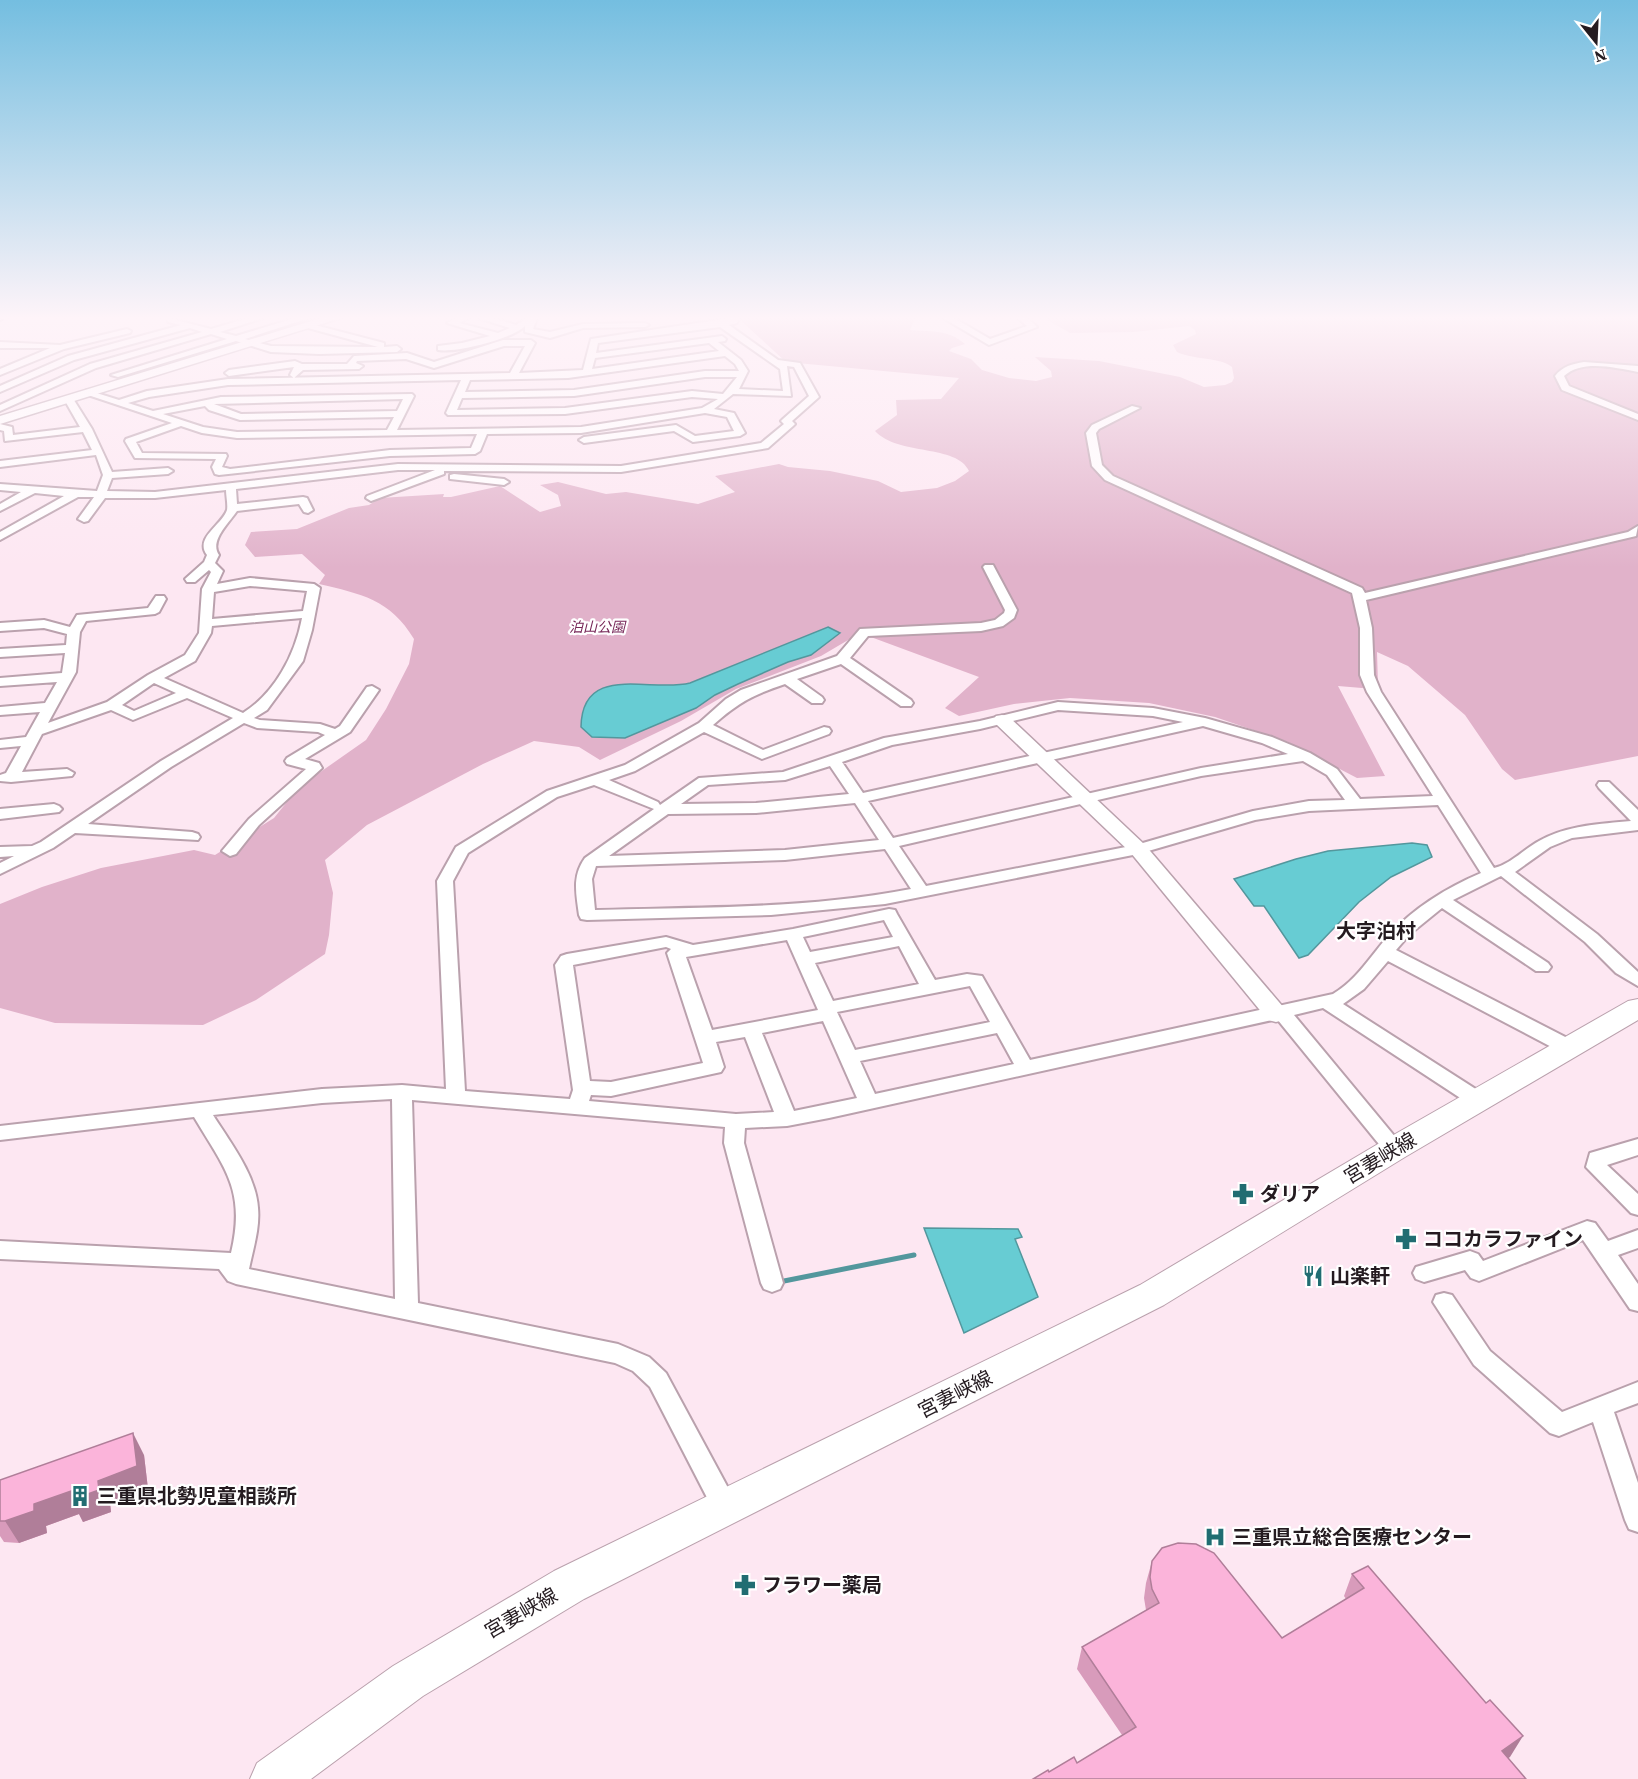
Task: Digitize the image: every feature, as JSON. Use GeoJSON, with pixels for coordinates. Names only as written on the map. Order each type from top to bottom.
{"type":"FeatureCollection","features":[{"type":"Feature","properties":{"kind":"main road"},"geometry":{"type":"LineString","coordinates":[[4,416],[61,401]]}},
{"type":"Feature","properties":{"kind":"main road","name":"宮妻峡線"},"geometry":{"type":"LineString","coordinates":[[273,1779],[408,1681],[569,1585],[1152,1295],[1394,1149],[1638,1008]]}},
{"type":"Feature","properties":{"kind":"street"},"geometry":{"type":"LineString","coordinates":[[0,408],[15,401]]}},
{"type":"Feature","properties":{"kind":"street"},"geometry":{"type":"LineString","coordinates":[[70,401],[106,465],[108,475],[100,495],[84,519]]}},
{"type":"Feature","properties":{"kind":"street"},"geometry":{"type":"LineString","coordinates":[[113,401],[212,432],[277,436],[580,430],[705,410],[731,415],[740,433],[693,439],[676,428],[572,441]]}},
{"type":"Feature","properties":{"kind":"street"},"geometry":{"type":"LineString","coordinates":[[120,403],[126,401]]}},
{"type":"Feature","properties":{"kind":"street"},"geometry":{"type":"LineString","coordinates":[[154,414],[214,401]]}},
{"type":"Feature","properties":{"kind":"street"},"geometry":{"type":"LineString","coordinates":[[390,434],[406,401]]}},
{"type":"Feature","properties":{"kind":"street"},"geometry":{"type":"LineString","coordinates":[[456,401],[451,413],[565,411],[641,401]]}},
{"type":"Feature","properties":{"kind":"street"},"geometry":{"type":"LineString","coordinates":[[617,401],[620,404]]}},
{"type":"Feature","properties":{"kind":"street"},"geometry":{"type":"LineString","coordinates":[[705,410],[717,401]]}},
{"type":"Feature","properties":{"kind":"street"},"geometry":{"type":"LineString","coordinates":[[790,423],[786,421],[809,401]]}},
{"type":"Feature","properties":{"kind":"street"},"geometry":{"type":"LineString","coordinates":[[1598,401],[1638,417]]}},
{"type":"Feature","properties":{"kind":"street"},"geometry":{"type":"LineString","coordinates":[[207,402],[212,408],[240,417],[400,414]]}},
{"type":"Feature","properties":{"kind":"street"},"geometry":{"type":"LineString","coordinates":[[1135,408],[1095,427],[1091,433],[1097,466],[1101,472],[1124,487],[1160,500],[1358,591],[1366,628],[1367,675],[1374,692],[1444,800],[1497,872],[1591,938],[1622,969],[1638,981]]}},
{"type":"Feature","properties":{"kind":"street"},"geometry":{"type":"LineString","coordinates":[[231,498],[393,479],[390,468],[621,469],[764,446],[806,411]]}},
{"type":"Feature","properties":{"kind":"street"},"geometry":{"type":"LineString","coordinates":[[515,432],[522,412]]}},
{"type":"Feature","properties":{"kind":"street"},"geometry":{"type":"LineString","coordinates":[[277,436],[290,416]]}},
{"type":"Feature","properties":{"kind":"street"},"geometry":{"type":"LineString","coordinates":[[182,423],[130,441],[139,456],[222,456],[217,467],[219,472],[390,453],[475,452],[483,432]]}},
{"type":"Feature","properties":{"kind":"street"},"geometry":{"type":"LineString","coordinates":[[0,427],[9,429],[4,439]]}},
{"type":"Feature","properties":{"kind":"street"},"geometry":{"type":"LineString","coordinates":[[4,439],[87,429]]}},
{"type":"Feature","properties":{"kind":"street"},"geometry":{"type":"LineString","coordinates":[[550,431],[560,442]]}},
{"type":"Feature","properties":{"kind":"street"},"geometry":{"type":"LineString","coordinates":[[320,460],[332,435]]}},
{"type":"Feature","properties":{"kind":"street"},"geometry":{"type":"LineString","coordinates":[[0,464],[99,452]]}},
{"type":"Feature","properties":{"kind":"street"},"geometry":{"type":"LineString","coordinates":[[442,469],[455,477],[504,482]]}},
{"type":"Feature","properties":{"kind":"street"},"geometry":{"type":"LineString","coordinates":[[371,498],[442,469]]}},
{"type":"Feature","properties":{"kind":"street"},"geometry":{"type":"LineString","coordinates":[[108,475],[168,471]]}},
{"type":"Feature","properties":{"kind":"street"},"geometry":{"type":"LineString","coordinates":[[7,475],[0,486],[76,494],[303,500],[308,510]]}},
{"type":"Feature","properties":{"kind":"street"},"geometry":{"type":"LineString","coordinates":[[0,508],[33,490]]}},
{"type":"Feature","properties":{"kind":"street"},"geometry":{"type":"LineString","coordinates":[[0,537],[76,494]]}},
{"type":"Feature","properties":{"kind":"street"},"geometry":{"type":"LineString","coordinates":[[191,579],[209,564],[213,555],[209,550],[209,543],[231,498]]}},
{"type":"Feature","properties":{"kind":"street"},"geometry":{"type":"LineString","coordinates":[[1360,598],[1632,534],[1638,529]]}},
{"type":"Feature","properties":{"kind":"street"},"geometry":{"type":"LineString","coordinates":[[0,744],[34,736],[112,705],[153,678],[190,658],[205,633],[208,589],[217,575],[217,571],[209,564]]}},
{"type":"Feature","properties":{"kind":"street"},"geometry":{"type":"LineString","coordinates":[[456,1096],[445,881],[462,850],[552,794],[630,768],[704,726],[738,698],[786,678],[842,659],[864,632],[981,627],[991,626],[1005,620],[1011,610],[989,567]]}},
{"type":"Feature","properties":{"kind":"street"},"geometry":{"type":"LineString","coordinates":[[0,868],[73,828],[166,764],[262,707],[296,661],[315,592],[314,588],[250,582],[208,589]]}},
{"type":"Feature","properties":{"kind":"street"},"geometry":{"type":"LineString","coordinates":[[5,778],[34,736],[66,677],[71,666],[74,632],[81,618],[146,612],[155,609],[160,599]]}},
{"type":"Feature","properties":{"kind":"street"},"geometry":{"type":"LineString","coordinates":[[206,623],[308,614]]}},
{"type":"Feature","properties":{"kind":"street"},"geometry":{"type":"LineString","coordinates":[[0,627],[44,624],[74,632]]}},
{"type":"Feature","properties":{"kind":"street"},"geometry":{"type":"LineString","coordinates":[[0,653],[71,649]]}},
{"type":"Feature","properties":{"kind":"street"},"geometry":{"type":"LineString","coordinates":[[842,659],[906,703]]}},
{"type":"Feature","properties":{"kind":"street"},"geometry":{"type":"LineString","coordinates":[[0,682],[66,677]]}},
{"type":"Feature","properties":{"kind":"street"},"geometry":{"type":"LineString","coordinates":[[153,678],[243,720],[257,724],[320,728],[336,734]]}},
{"type":"Feature","properties":{"kind":"street"},"geometry":{"type":"LineString","coordinates":[[786,678],[817,700]]}},
{"type":"Feature","properties":{"kind":"street"},"geometry":{"type":"LineString","coordinates":[[230,851],[254,822],[315,768],[292,761],[345,729],[372,690]]}},
{"type":"Feature","properties":{"kind":"street"},"geometry":{"type":"LineString","coordinates":[[112,705],[133,716],[186,693]]}},
{"type":"Feature","properties":{"kind":"street"},"geometry":{"type":"LineString","coordinates":[[1355,803],[1332,771],[1305,756],[1267,740],[1205,722],[1153,712],[1066,706],[1036,710],[1002,720],[889,741],[773,778],[719,778],[704,781],[658,807],[591,861],[585,868],[583,877],[587,915],[810,908],[922,893],[1138,849],[1253,816],[1309,806],[1444,800]]}},
{"type":"Feature","properties":{"kind":"street"},"geometry":{"type":"LineString","coordinates":[[0,711],[50,707]]}},
{"type":"Feature","properties":{"kind":"street"},"geometry":{"type":"LineString","coordinates":[[1002,720],[1138,849],[1394,1149]]}},
{"type":"Feature","properties":{"kind":"street"},"geometry":{"type":"LineString","coordinates":[[596,780],[658,807],[756,808],[859,798],[1205,722]]}},
{"type":"Feature","properties":{"kind":"street"},"geometry":{"type":"LineString","coordinates":[[704,726],[762,755],[824,731]]}},
{"type":"Feature","properties":{"kind":"street"},"geometry":{"type":"LineString","coordinates":[[591,861],[785,855],[888,844],[1227,767],[1305,756]]}},
{"type":"Feature","properties":{"kind":"street"},"geometry":{"type":"LineString","coordinates":[[833,759],[922,893]]}},
{"type":"Feature","properties":{"kind":"street"},"geometry":{"type":"LineString","coordinates":[[5,778],[67,773]]}},
{"type":"Feature","properties":{"kind":"street"},"geometry":{"type":"LineString","coordinates":[[1604,784],[1638,819]]}},
{"type":"Feature","properties":{"kind":"street"},"geometry":{"type":"LineString","coordinates":[[0,814],[54,809]]}},
{"type":"Feature","properties":{"kind":"street"},"geometry":{"type":"LineString","coordinates":[[0,1133],[322,1096],[402,1092],[736,1121],[787,1119],[1328,1003],[1351,993],[1363,982],[1402,932],[1425,911],[1442,900],[1558,838],[1593,829],[1638,825]]}},
{"type":"Feature","properties":{"kind":"street"},"geometry":{"type":"LineString","coordinates":[[73,828],[192,837]]}},
{"type":"Feature","properties":{"kind":"street"},"geometry":{"type":"LineString","coordinates":[[0,852],[37,849]]}},
{"type":"Feature","properties":{"kind":"street"},"geometry":{"type":"LineString","coordinates":[[1442,900],[1542,968]]}},
{"type":"Feature","properties":{"kind":"street"},"geometry":{"type":"LineString","coordinates":[[583,1088],[611,1089],[714,1067],[676,953],[793,934],[889,914],[930,987]]}},
{"type":"Feature","properties":{"kind":"street"},"geometry":{"type":"LineString","coordinates":[[793,934],[869,1102]]}},
{"type":"Feature","properties":{"kind":"street"},"geometry":{"type":"LineString","coordinates":[[805,959],[904,940]]}},
{"type":"Feature","properties":{"kind":"street"},"geometry":{"type":"LineString","coordinates":[[578,1108],[583,1088],[564,965],[567,960],[666,942],[672,942],[691,951]]}},
{"type":"Feature","properties":{"kind":"street"},"geometry":{"type":"LineString","coordinates":[[1385,952],[1568,1047]]}},
{"type":"Feature","properties":{"kind":"street"},"geometry":{"type":"LineString","coordinates":[[705,1038],[930,987],[976,980],[1026,1069]]}},
{"type":"Feature","properties":{"kind":"street"},"geometry":{"type":"LineString","coordinates":[[1328,1003],[1478,1100]]}},
{"type":"Feature","properties":{"kind":"street"},"geometry":{"type":"LineString","coordinates":[[850,1057],[1001,1026]]}},
{"type":"Feature","properties":{"kind":"street"},"geometry":{"type":"LineString","coordinates":[[751,1029],[787,1119]]}},
{"type":"Feature","properties":{"kind":"street"},"geometry":{"type":"LineString","coordinates":[[402,1092],[407,1311]]}},
{"type":"Feature","properties":{"kind":"street"},"geometry":{"type":"LineString","coordinates":[[200,1110],[246,1192],[248,1209],[236,1275]]}},
{"type":"Feature","properties":{"kind":"street"},"geometry":{"type":"LineString","coordinates":[[736,1121],[734,1143],[772,1283]]}},
{"type":"Feature","properties":{"kind":"street"},"geometry":{"type":"LineString","coordinates":[[1638,1147],[1597,1158],[1596,1167],[1638,1207]]}},
{"type":"Feature","properties":{"kind":"street"},"geometry":{"type":"LineString","coordinates":[[1424,1273],[1470,1260],[1479,1272],[1587,1229],[1638,1302]]}},
{"type":"Feature","properties":{"kind":"street"},"geometry":{"type":"LineString","coordinates":[[1604,1251],[1638,1239]]}},
{"type":"Feature","properties":{"kind":"street"},"geometry":{"type":"LineString","coordinates":[[0,1250],[225,1260],[236,1275],[618,1354],[641,1364],[658,1380],[726,1507]]}},
{"type":"Feature","properties":{"kind":"street"},"geometry":{"type":"LineString","coordinates":[[1444,1302],[1482,1358],[1559,1425],[1638,1392]]}},
{"type":"Feature","properties":{"kind":"street"},"geometry":{"type":"LineString","coordinates":[[1600,1407],[1638,1520]]}},
{"type":"Feature","properties":{"kind":"green space","name":"泊山公園"},"geometry":{"type":"Polygon","coordinates":[[[896,401],[1638,401],[1638,756],[1515,780],[1502,769],[1465,715],[1408,666],[1377,652],[1378,685],[1362,688],[1338,686],[1385,776],[1357,778],[1288,742],[1215,717],[1149,703],[1070,698],[1014,704],[959,716],[945,708],[979,677],[860,633],[821,656],[736,689],[681,721],[600,760],[579,747],[534,741],[483,764],[367,825],[325,860],[333,893],[325,954],[256,1000],[203,1025],[55,1023],[0,1008],[0,904],[42,887],[101,868],[194,850],[215,855],[274,818],[299,787],[366,740],[386,709],[409,664],[414,639],[405,626],[395,615],[373,600],[319,584],[325,575],[302,554],[255,557],[245,545],[251,532],[297,529],[349,508],[369,505],[380,498],[444,494],[443,497],[451,497],[500,486],[540,512],[561,506],[558,495],[540,485],[558,482],[606,494],[626,492],[698,504],[735,492],[715,476],[779,464],[878,481],[901,492],[937,488],[955,481],[969,471],[952,457],[898,444],[885,439],[875,431],[897,415],[896,401]]]}},
{"type":"Feature","properties":{"kind":"water"},"geometry":{"type":"Polygon","coordinates":[[[828,627],[840,633],[811,655],[788,662],[738,684],[715,695],[696,708],[625,738],[592,737],[581,727],[584,707],[593,694],[606,687],[621,684],[690,683],[828,627]]]}},
{"type":"Feature","properties":{"kind":"water"},"geometry":{"type":"Polygon","coordinates":[[[1412,843],[1427,845],[1432,857],[1391,877],[1359,902],[1308,955],[1299,958],[1264,906],[1254,906],[1234,879],[1328,851],[1412,843]]]}},
{"type":"Feature","properties":{"kind":"water"},"geometry":{"type":"Polygon","coordinates":[[[924,1228],[1018,1229],[1022,1237],[1015,1239],[1038,1297],[964,1333],[924,1228]]]}},
{"type":"Feature","properties":{"kind":"building"},"geometry":{"type":"Polygon","coordinates":[[[133,1433],[137,1466],[98,1481],[99,1490],[71,1500],[71,1491],[34,1504],[34,1511],[0,1521],[0,1480],[133,1433]]]}},
{"type":"Feature","properties":{"kind":"building","name":"三重県立総合医療センター"},"geometry":{"type":"Polygon","coordinates":[[[1178,1543],[1196,1544],[1214,1553],[1282,1638],[1364,1588],[1352,1574],[1368,1566],[1486,1703],[1490,1700],[1523,1736],[1502,1751],[1526,1779],[1033,1779],[1074,1757],[1077,1763],[1136,1727],[1082,1647],[1159,1603],[1152,1589],[1150,1577],[1152,1561],[1162,1548],[1178,1543]]]}},
{"type":"Feature","properties":{"kind":"waterway"},"geometry":{"type":"LineString","coordinates":[[779,1282],[914,1255]]}},
{"type":"Feature","properties":{"kind":"place","name":"ダリア"},"geometry":{"type":"Point","coordinates":[1243,1194]}},
{"type":"Feature","properties":{"kind":"place","name":"ココカラファイン"},"geometry":{"type":"Point","coordinates":[1406,1239]}},
{"type":"Feature","properties":{"kind":"place","name":"山楽軒"},"geometry":{"type":"Point","coordinates":[1313,1276]}},
{"type":"Feature","properties":{"kind":"place","name":"三重県北勢児童相談所"},"geometry":{"type":"Point","coordinates":[80,1496]}},
{"type":"Feature","properties":{"kind":"place","name":"三重県立総合医療センター"},"geometry":{"type":"Point","coordinates":[1215,1537]}},
{"type":"Feature","properties":{"kind":"place","name":"フラワー薬局"},"geometry":{"type":"Point","coordinates":[745,1585]}},
{"type":"Feature","properties":{"kind":"district","name":"大字泊村"},"geometry":{"type":"Point","coordinates":[1376,931]}}]}
